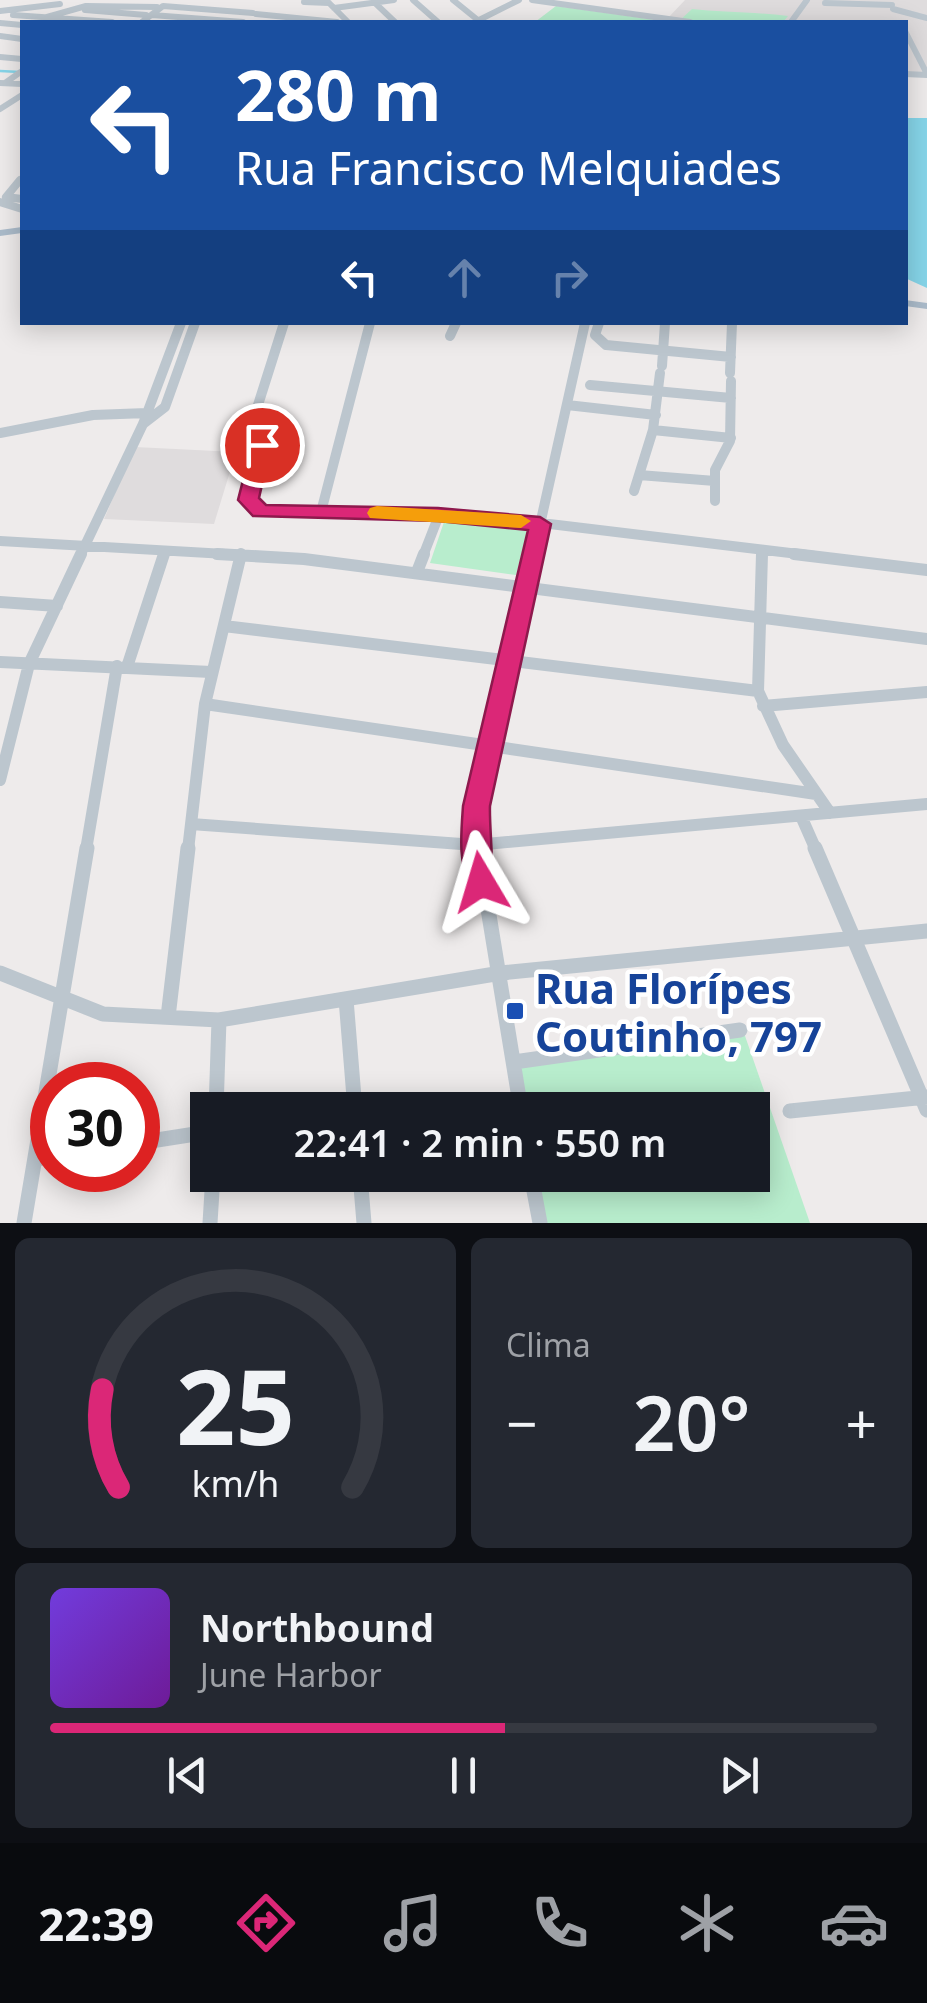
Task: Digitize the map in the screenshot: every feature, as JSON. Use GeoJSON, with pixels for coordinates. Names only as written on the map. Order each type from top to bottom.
{"type":"FeatureCollection","features":[{"type":"Feature","properties":{"kind":"street"},"geometry":{"type":"LineString","coordinates":[[13,12],[94,0]]}},
{"type":"Feature","properties":{"kind":"street"},"geometry":{"type":"LineString","coordinates":[[303,2],[394,0]]}},
{"type":"Feature","properties":{"kind":"street"},"geometry":{"type":"LineString","coordinates":[[413,0],[436,20]]}},
{"type":"Feature","properties":{"kind":"street"},"geometry":{"type":"LineString","coordinates":[[453,0],[475,20]]}},
{"type":"Feature","properties":{"kind":"street"},"geometry":{"type":"LineString","coordinates":[[495,0],[504,8]]}},
{"type":"Feature","properties":{"kind":"street"},"geometry":{"type":"LineString","coordinates":[[481,20],[519,0]]}},
{"type":"Feature","properties":{"kind":"street"},"geometry":{"type":"LineString","coordinates":[[532,0],[673,20]]}},
{"type":"Feature","properties":{"kind":"street"},"geometry":{"type":"LineString","coordinates":[[797,0],[809,1]]}},
{"type":"Feature","properties":{"kind":"street"},"geometry":{"type":"LineString","coordinates":[[792,18],[809,1]]}},
{"type":"Feature","properties":{"kind":"street"},"geometry":{"type":"LineString","coordinates":[[830,1],[892,4]]}},
{"type":"Feature","properties":{"kind":"street"},"geometry":{"type":"LineString","coordinates":[[830,1],[892,4],[927,20]]}},
{"type":"Feature","properties":{"kind":"street"},"geometry":{"type":"LineString","coordinates":[[327,2],[346,20]]}},
{"type":"Feature","properties":{"kind":"street"},"geometry":{"type":"LineString","coordinates":[[374,2],[393,20]]}},
{"type":"Feature","properties":{"kind":"street"},"geometry":{"type":"LineString","coordinates":[[53,12],[104,3],[157,7]]}},
{"type":"Feature","properties":{"kind":"street"},"geometry":{"type":"LineString","coordinates":[[147,17],[163,6],[316,20]]}},
{"type":"Feature","properties":{"kind":"street"},"geometry":{"type":"LineString","coordinates":[[25,8],[100,20]]}},
{"type":"Feature","properties":{"kind":"street"},"geometry":{"type":"LineString","coordinates":[[0,11],[207,20]]}},
{"type":"Feature","properties":{"kind":"street"},"geometry":{"type":"LineString","coordinates":[[908,39],[927,74]]}},
{"type":"Feature","properties":{"kind":"street"},"geometry":{"type":"LineString","coordinates":[[2,200],[20,180]]}},
{"type":"Feature","properties":{"kind":"street"},"geometry":{"type":"LineString","coordinates":[[0,780],[29,664],[145,418],[180,325]]}},
{"type":"Feature","properties":{"kind":"street"},"geometry":{"type":"LineString","coordinates":[[0,433],[92,415],[145,418],[165,407],[194,325]]}},
{"type":"Feature","properties":{"kind":"street"},"geometry":{"type":"LineString","coordinates":[[283,325],[251,427],[262,452],[248,500],[260,512],[438,514],[927,570]]}},
{"type":"Feature","properties":{"kind":"street"},"geometry":{"type":"LineString","coordinates":[[321,512],[369,325]]}},
{"type":"Feature","properties":{"kind":"street"},"geometry":{"type":"LineString","coordinates":[[450,336],[455,325]]}},
{"type":"Feature","properties":{"kind":"street"},"geometry":{"type":"LineString","coordinates":[[519,1092],[501,973],[474,845],[476,806],[512,661],[583,325]]}},
{"type":"Feature","properties":{"kind":"street"},"geometry":{"type":"LineString","coordinates":[[597,325],[595,335],[600,343],[731,356]]}},
{"type":"Feature","properties":{"kind":"street"},"geometry":{"type":"LineString","coordinates":[[634,491],[656,415],[665,325]]}},
{"type":"Feature","properties":{"kind":"street"},"geometry":{"type":"LineString","coordinates":[[715,501],[715,470],[727,460],[731,438],[732,325]]}},
{"type":"Feature","properties":{"kind":"street"},"geometry":{"type":"LineString","coordinates":[[590,385],[731,398]]}},
{"type":"Feature","properties":{"kind":"street"},"geometry":{"type":"LineString","coordinates":[[568,405],[656,415]]}},
{"type":"Feature","properties":{"kind":"street"},"geometry":{"type":"LineString","coordinates":[[653,430],[731,438]]}},
{"type":"Feature","properties":{"kind":"street"},"geometry":{"type":"LineString","coordinates":[[640,475],[715,482]]}},
{"type":"Feature","properties":{"kind":"street"},"geometry":{"type":"LineString","coordinates":[[417,572],[438,514]]}},
{"type":"Feature","properties":{"kind":"street"},"geometry":{"type":"LineString","coordinates":[[0,541],[242,554],[417,572],[927,639]]}},
{"type":"Feature","properties":{"kind":"street"},"geometry":{"type":"LineString","coordinates":[[53,1062],[60,994],[122,667],[165,551]]}},
{"type":"Feature","properties":{"kind":"street"},"geometry":{"type":"LineString","coordinates":[[762,552],[758,691],[783,745],[830,813]]}},
{"type":"Feature","properties":{"kind":"street"},"geometry":{"type":"LineString","coordinates":[[168,1017],[210,672],[242,554]]}},
{"type":"Feature","properties":{"kind":"street"},"geometry":{"type":"LineString","coordinates":[[0,602],[57,606]]}},
{"type":"Feature","properties":{"kind":"street"},"geometry":{"type":"LineString","coordinates":[[224,626],[758,691]]}},
{"type":"Feature","properties":{"kind":"street"},"geometry":{"type":"LineString","coordinates":[[0,662],[210,672]]}},
{"type":"Feature","properties":{"kind":"street"},"geometry":{"type":"LineString","coordinates":[[764,706],[927,692]]}},
{"type":"Feature","properties":{"kind":"street"},"geometry":{"type":"LineString","coordinates":[[205,704],[816,794]]}},
{"type":"Feature","properties":{"kind":"street"},"geometry":{"type":"LineString","coordinates":[[191,824],[474,845],[927,804]]}},
{"type":"Feature","properties":{"kind":"street"},"geometry":{"type":"LineString","coordinates":[[790,1111],[925,1102],[850,937],[801,816]]}},
{"type":"Feature","properties":{"kind":"street"},"geometry":{"type":"LineString","coordinates":[[0,973],[103,1014],[219,1020],[501,973],[927,931]]}},
{"type":"Feature","properties":{"kind":"street"},"geometry":{"type":"LineString","coordinates":[[346,999],[354,1092]]}},
{"type":"Feature","properties":{"kind":"street"},"geometry":{"type":"LineString","coordinates":[[217,1092],[219,1020]]}},
{"type":"Feature","properties":{"kind":"street"},"geometry":{"type":"LineString","coordinates":[[514,1062],[740,1030]]}},
{"type":"Feature","properties":{"kind":"street"},"geometry":{"type":"LineString","coordinates":[[160,1140],[190,1135]]}},
{"type":"Feature","properties":{"kind":"street"},"geometry":{"type":"LineString","coordinates":[[24,1223],[34,1192]]}},
{"type":"Feature","properties":{"kind":"street"},"geometry":{"type":"LineString","coordinates":[[210,1223],[212,1192]]}},
{"type":"Feature","properties":{"kind":"street"},"geometry":{"type":"LineString","coordinates":[[361,1192],[364,1223]]}},
{"type":"Feature","properties":{"kind":"street"},"geometry":{"type":"LineString","coordinates":[[535,1192],[540,1223]]}},
{"type":"Feature","properties":{"kind":"shaded area"},"geometry":{"type":"Polygon","coordinates":[[[685,0],[927,0],[927,73],[908,73],[908,20],[667,19],[685,0]]]}},
{"type":"Feature","properties":{"kind":"shaded area"},"geometry":{"type":"Polygon","coordinates":[[[135,447],[236,452],[214,524],[104,519],[135,447]]]}},
{"type":"Feature","properties":{"kind":"green space"},"geometry":{"type":"Polygon","coordinates":[[[556,6],[657,20],[538,20],[556,6]]]}},
{"type":"Feature","properties":{"kind":"green space"},"geometry":{"type":"Polygon","coordinates":[[[692,9],[788,16],[785,20],[680,20],[692,9]]]}},
{"type":"Feature","properties":{"kind":"green space"},"geometry":{"type":"Polygon","coordinates":[[[446,516],[529,525],[516,575],[430,563],[446,516]]]}},
{"type":"Feature","properties":{"kind":"green space"},"geometry":{"type":"Polygon","coordinates":[[[744,1033],[764,1092],[522,1092],[517,1063],[744,1033]]]}},
{"type":"Feature","properties":{"kind":"green space"},"geometry":{"type":"Polygon","coordinates":[[[770,1108],[810,1223],[545,1223],[540,1192],[770,1192],[770,1108]]]}},
{"type":"Feature","properties":{"kind":"water"},"geometry":{"type":"Polygon","coordinates":[[[908,118],[927,118],[927,288],[908,279],[908,118]]]}},
{"type":"Feature","properties":{"kind":"waterway"},"geometry":{"type":"LineString","coordinates":[[0,71],[20,72]]}},
{"type":"Feature","properties":{"kind":"slow traffic"},"geometry":{"type":"LineString","coordinates":[[377,513],[521,521]]}},
{"type":"Feature","properties":{"kind":"place","name":"Rua Florípes Coutinho, 797"},"geometry":{"type":"Point","coordinates":[515,1011]}},
{"type":"Feature","properties":{"kind":"route"},"geometry":{"type":"LineString","coordinates":[[262,445],[248,500],[260,512],[438,514],[540,524],[512,661],[476,806],[474,845],[481,882]]}}]}
